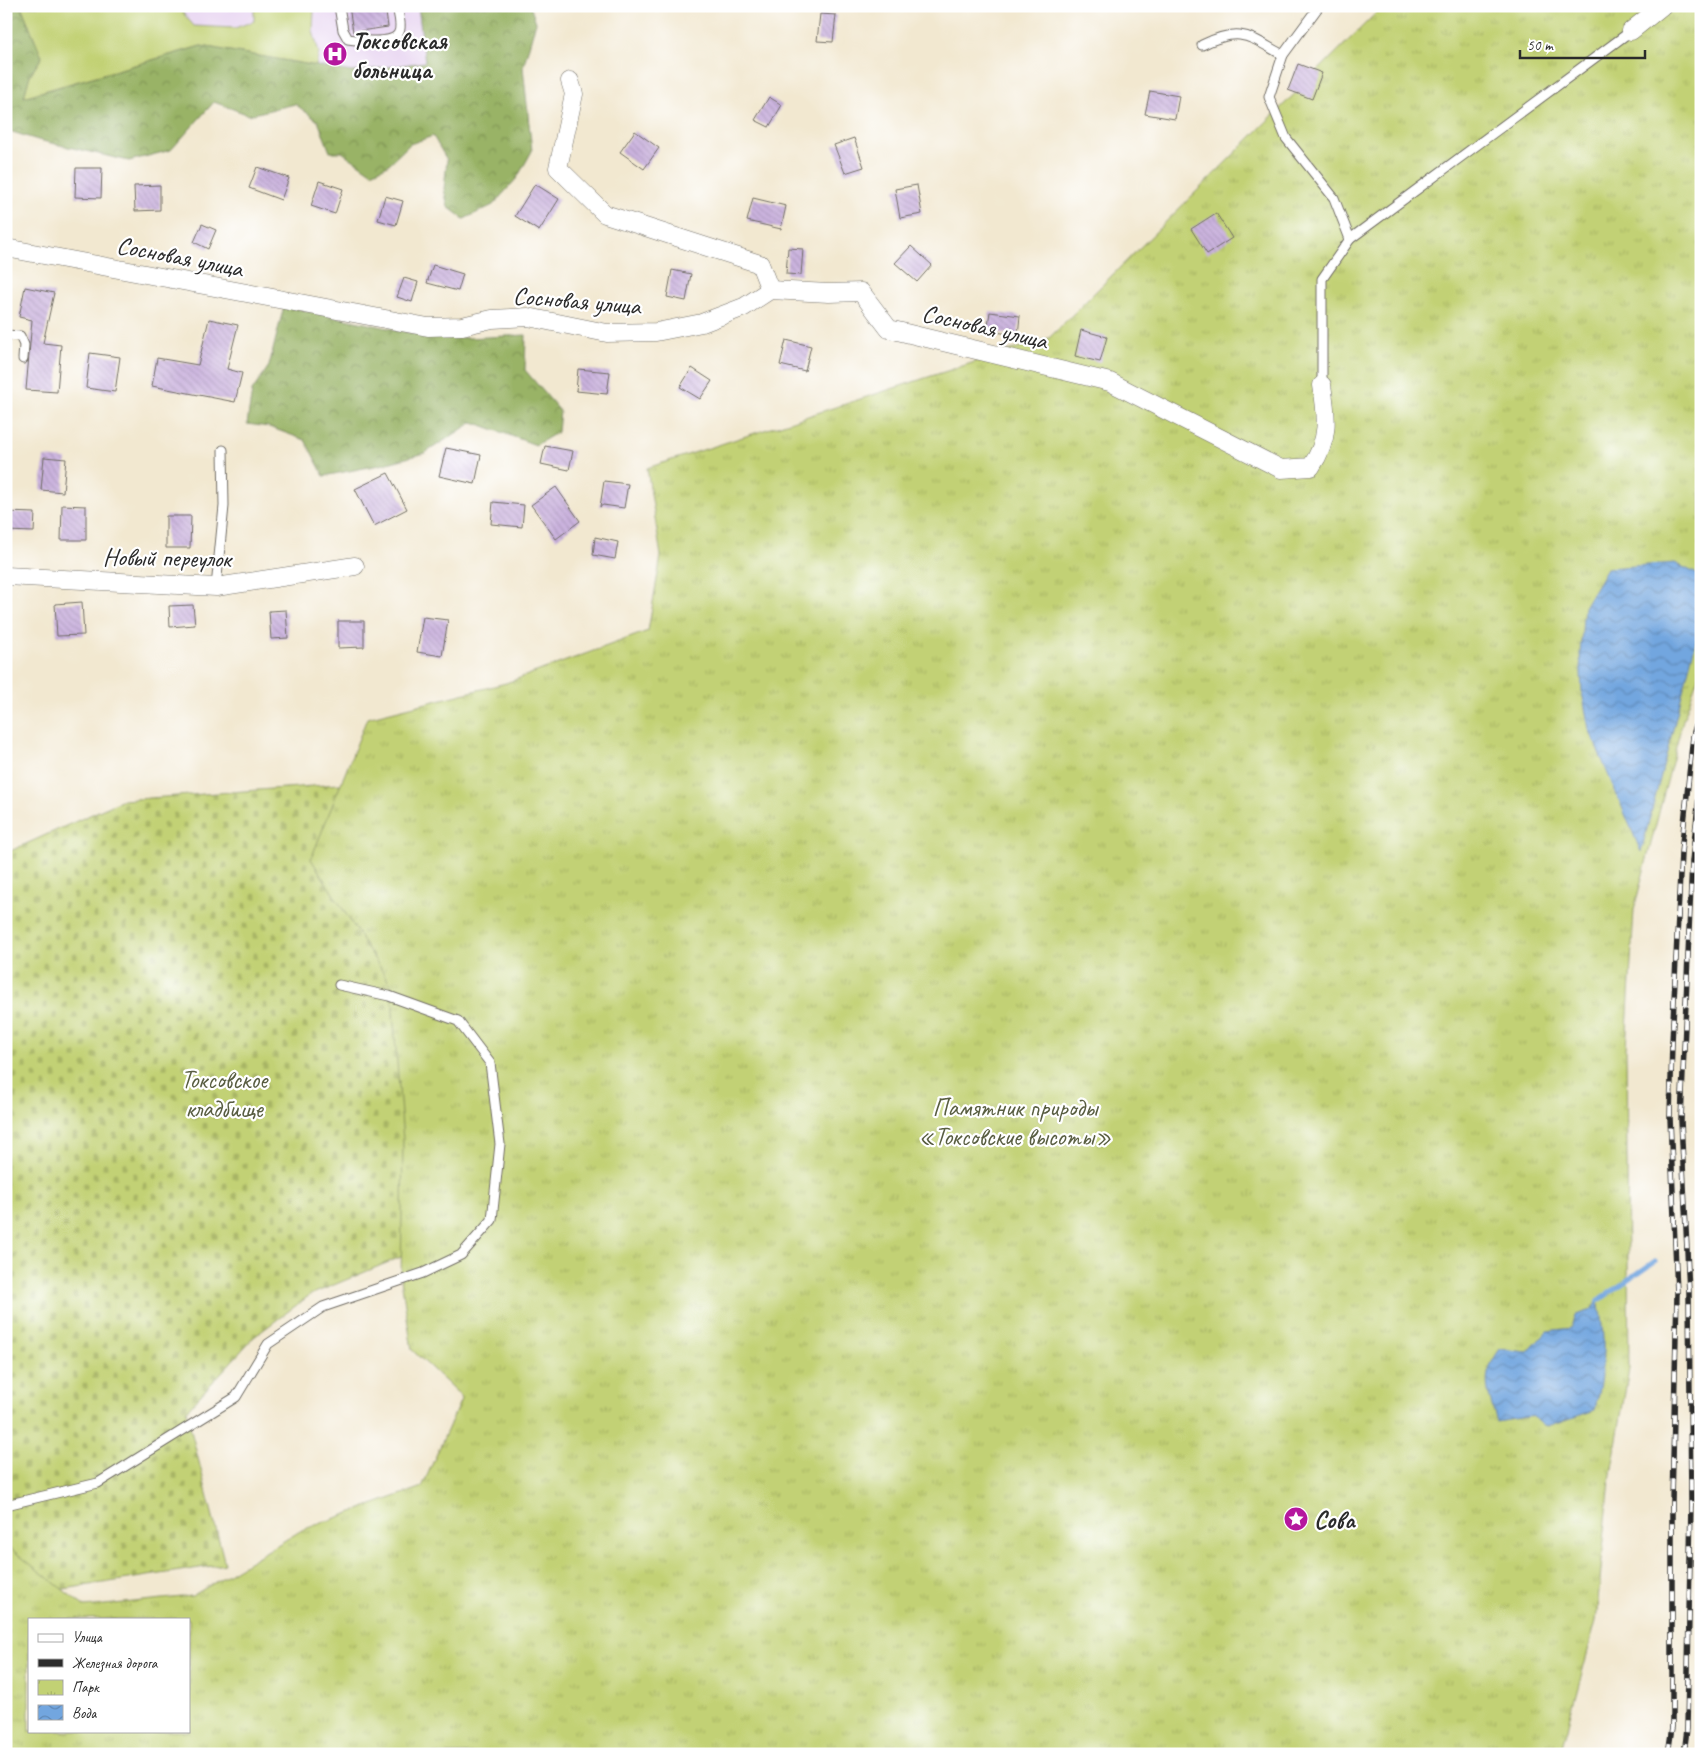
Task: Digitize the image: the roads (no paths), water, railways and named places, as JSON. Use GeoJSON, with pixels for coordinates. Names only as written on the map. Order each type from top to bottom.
{"type":"FeatureCollection","features":[{"type":"Feature","properties":{"kind":"street"},"geometry":{"type":"LineString","coordinates":[[1631,31],[1662,6]]}},
{"type":"Feature","properties":{"kind":"street"},"geometry":{"type":"LineString","coordinates":[[570,81],[574,94],[558,168],[605,214],[760,264],[770,290]]}},
{"type":"Feature","properties":{"kind":"street","name":"Сосновая улица"},"geometry":{"type":"LineString","coordinates":[[6,248],[428,327],[462,326],[492,319],[528,317],[607,332],[656,332],[710,320],[744,307],[770,290],[829,294],[862,292],[890,329],[1110,382],[1281,469],[1311,467],[1322,451],[1327,419],[1322,385]]}},
{"type":"Feature","properties":{"kind":"street","name":"Новый переулок"},"geometry":{"type":"LineString","coordinates":[[6,576],[216,587],[355,566]]}},
{"type":"Feature","properties":{"kind":"lane"},"geometry":{"type":"LineString","coordinates":[[339,6],[343,30],[348,39],[359,40],[392,40],[398,34],[400,27],[397,6]]}},
{"type":"Feature","properties":{"kind":"lane"},"geometry":{"type":"LineString","coordinates":[[1319,6],[1283,55],[1269,97],[1286,138],[1334,198],[1350,239]]}},
{"type":"Feature","properties":{"kind":"lane"},"geometry":{"type":"LineString","coordinates":[[1322,385],[1322,279],[1350,239],[1631,31]]}},
{"type":"Feature","properties":{"kind":"lane"},"geometry":{"type":"LineString","coordinates":[[1202,45],[1223,35],[1244,34],[1283,55]]}},
{"type":"Feature","properties":{"kind":"lane"},"geometry":{"type":"LineString","coordinates":[[6,335],[20,336],[24,345],[23,358]]}},
{"type":"Feature","properties":{"kind":"lane"},"geometry":{"type":"LineString","coordinates":[[216,587],[224,506],[223,450]]}},
{"type":"Feature","properties":{"kind":"lane"},"geometry":{"type":"LineString","coordinates":[[6,1505],[98,1483],[236,1397],[268,1344],[323,1307],[423,1273],[461,1256],[492,1220],[500,1144],[490,1063],[458,1021],[389,996],[338,985]]}},
{"type":"Feature","properties":{"kind":"water"},"geometry":{"type":"Polygon","coordinates":[[[1675,563],[1701,576],[1701,622],[1641,852],[1589,729],[1582,692],[1580,654],[1584,607],[1607,568],[1675,563]]]}},
{"type":"Feature","properties":{"kind":"water"},"geometry":{"type":"Polygon","coordinates":[[[1598,1301],[1601,1316],[1603,1356],[1595,1410],[1545,1427],[1532,1416],[1497,1422],[1488,1393],[1487,1377],[1493,1359],[1500,1349],[1528,1352],[1547,1331],[1571,1328],[1576,1315],[1592,1310],[1598,1301]]]}},
{"type":"Feature","properties":{"kind":"waterway"},"geometry":{"type":"LineString","coordinates":[[1598,1301],[1655,1261]]}},
{"type":"Feature","properties":{"kind":"railway"},"geometry":{"type":"LineString","coordinates":[[1668,1754],[1672,1727],[1672,1501],[1677,1294],[1670,1117],[1672,1043],[1681,853],[1693,736],[1701,706]]}},
{"type":"Feature","properties":{"kind":"railway"},"geometry":{"type":"LineString","coordinates":[[1684,1754],[1687,1729],[1691,1502],[1689,1293],[1681,1120],[1692,861],[1701,778]]}},
{"type":"Feature","properties":{"kind":"place","name":"Токсовская больница"},"geometry":{"type":"Point","coordinates":[335,54]}},
{"type":"Feature","properties":{"kind":"place","name":"Сова"},"geometry":{"type":"Point","coordinates":[1296,1519]}},
{"type":"Feature","properties":{"kind":"park label","name":"Токсовское кладбище"},"geometry":{"type":"Point","coordinates":[224,1094]}},
{"type":"Feature","properties":{"kind":"park label","name":"Памятник природы «Токсовские высоты»"},"geometry":{"type":"Point","coordinates":[1015,1122]}}]}
